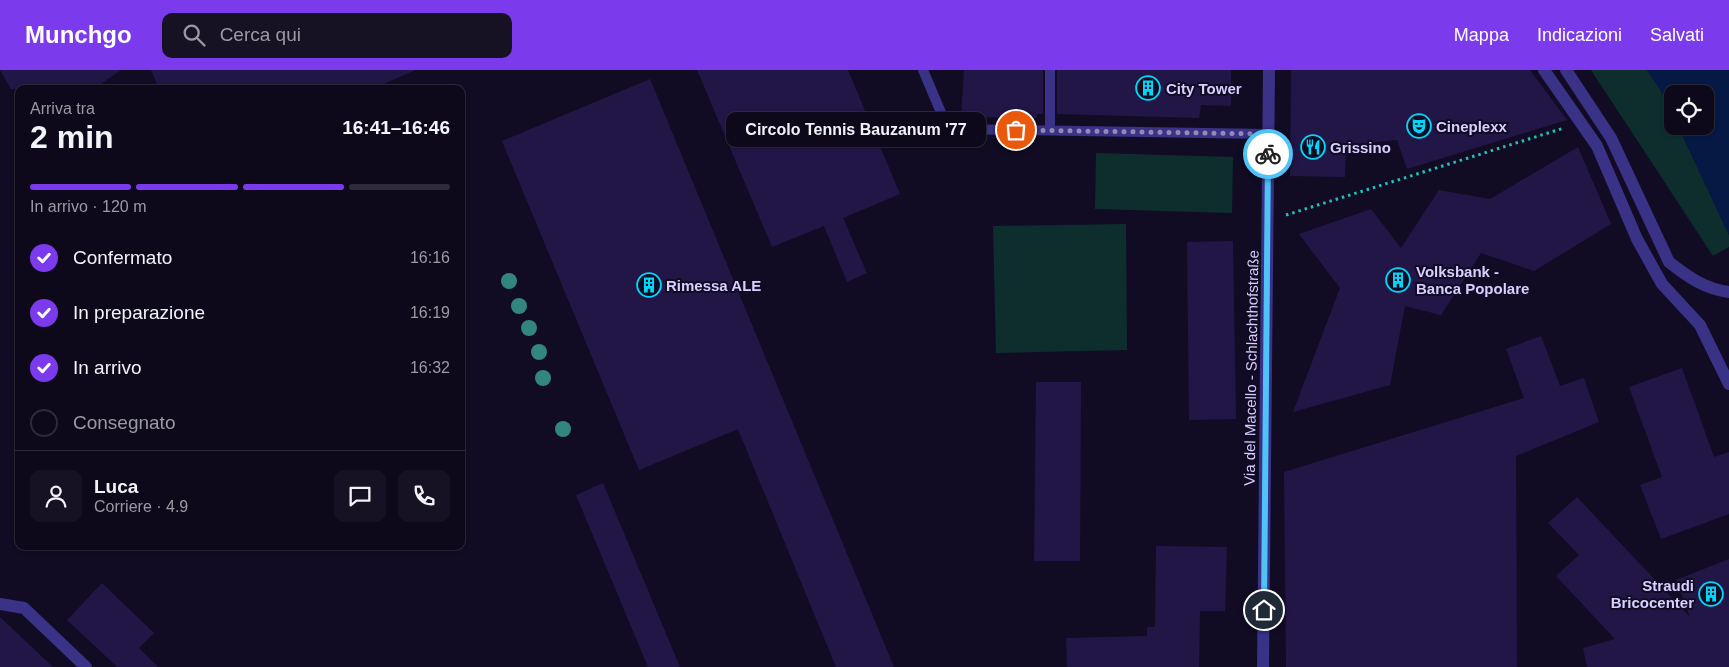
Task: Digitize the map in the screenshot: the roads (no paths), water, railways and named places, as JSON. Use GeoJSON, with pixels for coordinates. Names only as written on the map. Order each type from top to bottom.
{"type":"FeatureCollection","features":[{"type":"Feature","properties":{"kind":"street","name":"Via del Macello - Schlachthofstraße"},"geometry":{"type":"LineString","coordinates":[[1263,667],[1269,70]]}},
{"type":"Feature","properties":{"kind":"street"},"geometry":{"type":"LineString","coordinates":[[1544,70],[1597,146],[1637,239],[1662,284],[1700,325],[1729,384]]}},
{"type":"Feature","properties":{"kind":"street"},"geometry":{"type":"LineString","coordinates":[[1566,70],[1611,138],[1669,262],[1687,276],[1714,290],[1729,292]]}},
{"type":"Feature","properties":{"kind":"street"},"geometry":{"type":"LineString","coordinates":[[0,604],[24,608],[86,667]]}},
{"type":"Feature","properties":{"kind":"lane"},"geometry":{"type":"LineString","coordinates":[[923,70],[948,129],[1268,134]]}},
{"type":"Feature","properties":{"kind":"lane"},"geometry":{"type":"LineString","coordinates":[[1050,70],[1050,130]]}},
{"type":"Feature","properties":{"kind":"water"},"geometry":{"type":"Polygon","coordinates":[[[1647,70],[1729,70],[1729,235],[1682,135],[1714,135],[1714,85],[1664,85],[1664,98],[1647,70]]]}},
{"type":"Feature","properties":{"kind":"place","name":"City Tower"},"geometry":{"type":"Point","coordinates":[1148,88]}},
{"type":"Feature","properties":{"kind":"place","name":"Cineplexx"},"geometry":{"type":"Point","coordinates":[1419,126]}},
{"type":"Feature","properties":{"kind":"place","name":"Circolo Tennis Bauzanum '77"},"geometry":{"type":"Point","coordinates":[1016,130]}},
{"type":"Feature","properties":{"kind":"place","name":"Grissino"},"geometry":{"type":"Point","coordinates":[1313,147]}},
{"type":"Feature","properties":{"kind":"place","name":"Volksbank - Banca Popolare"},"geometry":{"type":"Point","coordinates":[1398,280]}},
{"type":"Feature","properties":{"kind":"place","name":"Rimessa ALE"},"geometry":{"type":"Point","coordinates":[649,285]}},
{"type":"Feature","properties":{"kind":"place","name":"Straudi Bricocenter"},"geometry":{"type":"Point","coordinates":[1711,594]}}]}
